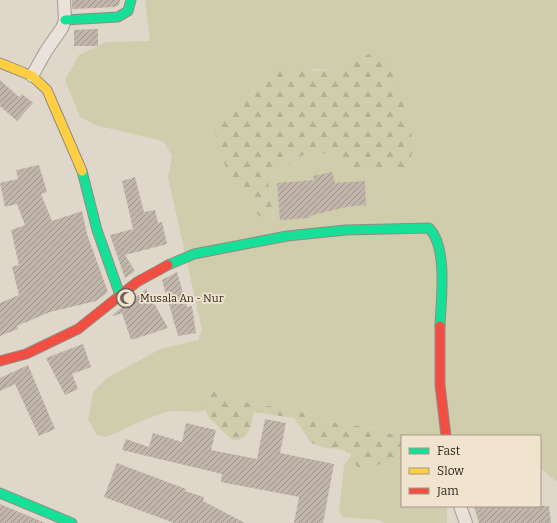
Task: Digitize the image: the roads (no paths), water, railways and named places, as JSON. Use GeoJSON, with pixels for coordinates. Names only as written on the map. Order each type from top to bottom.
{"type":"FeatureCollection","features":[{"type":"Feature","properties":{"kind":"street"},"geometry":{"type":"LineString","coordinates":[[32,76],[46,51],[62,28],[64,20],[64,0]]}},
{"type":"Feature","properties":{"kind":"street"},"geometry":{"type":"LineString","coordinates":[[64,20],[118,17],[126,14],[130,10],[131,0]]}},
{"type":"Feature","properties":{"kind":"street"},"geometry":{"type":"LineString","coordinates":[[0,63],[32,76],[47,90],[85,178],[93,216],[106,258],[120,295]]}},
{"type":"Feature","properties":{"kind":"street"},"geometry":{"type":"LineString","coordinates":[[0,361],[26,354],[78,329],[137,282],[173,262],[194,254],[294,235],[401,226],[429,228],[437,238],[440,259],[440,385],[446,435]]}},
{"type":"Feature","properties":{"kind":"street"},"geometry":{"type":"LineString","coordinates":[[0,493],[72,523]]}},
{"type":"Feature","properties":{"kind":"street"},"geometry":{"type":"LineString","coordinates":[[460,507],[466,523]]}},
{"type":"Feature","properties":{"kind":"place","name":"Musala An - Nur"},"geometry":{"type":"Point","coordinates":[126,298]}}]}
